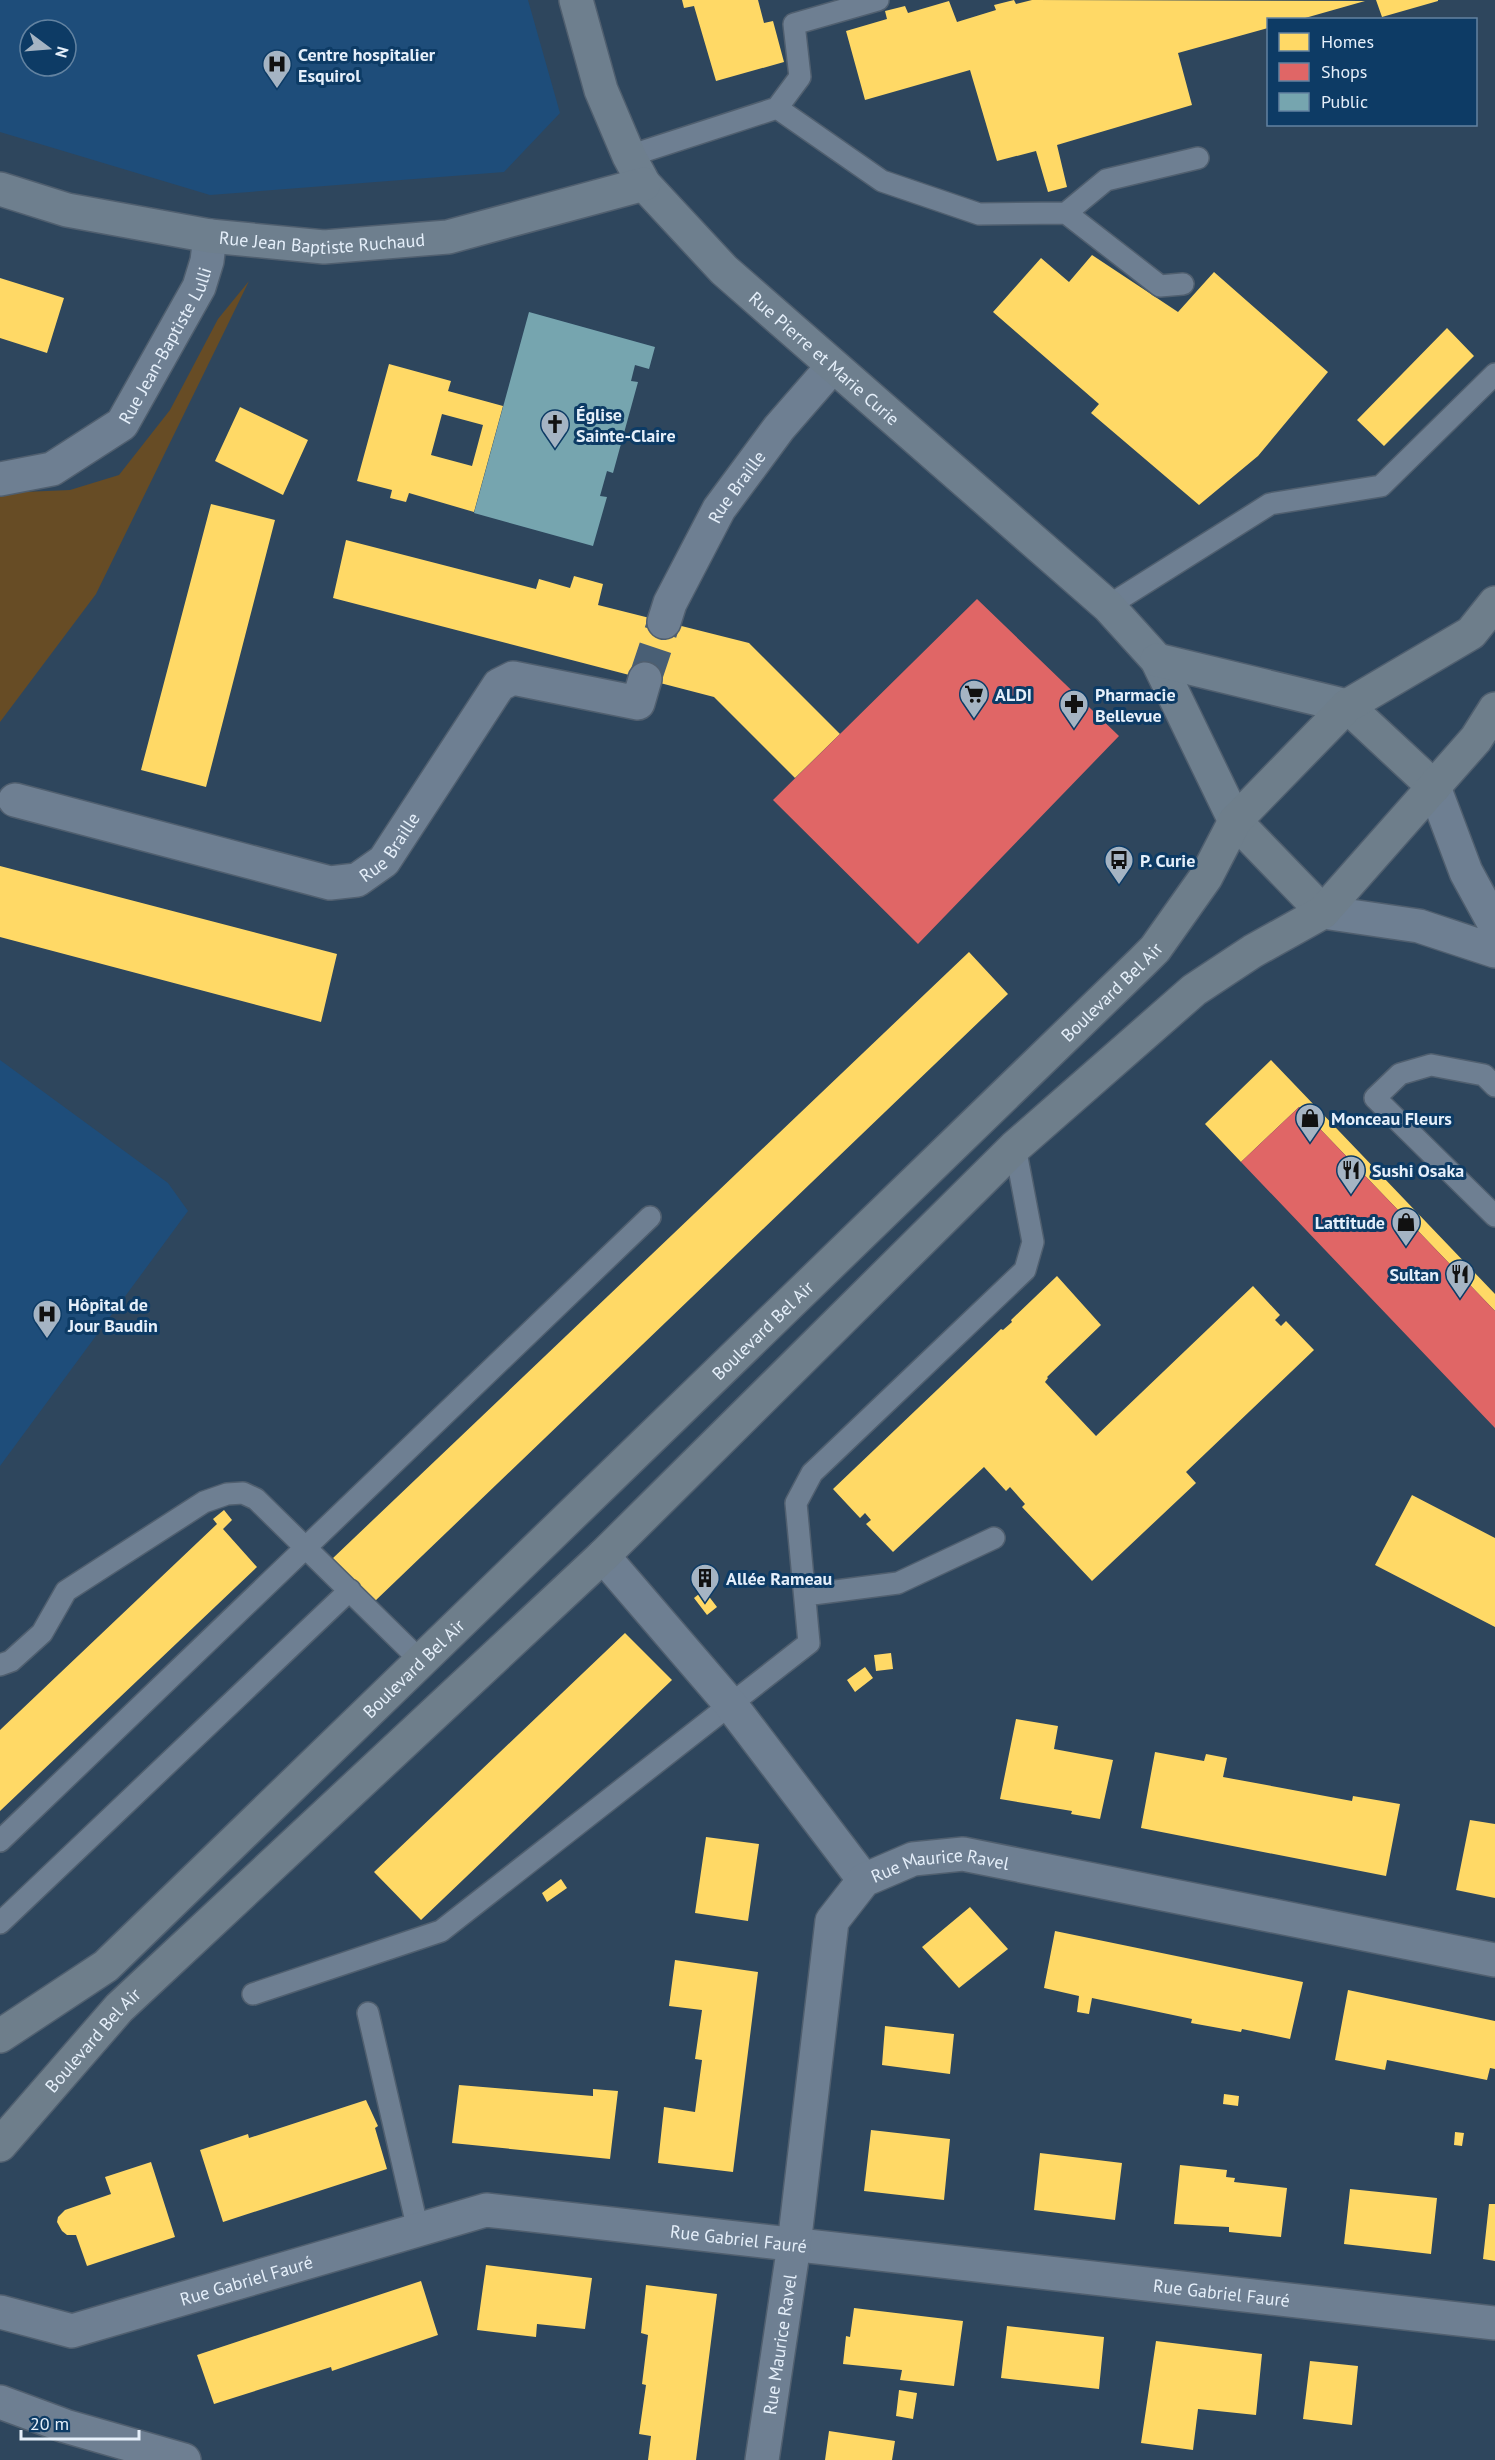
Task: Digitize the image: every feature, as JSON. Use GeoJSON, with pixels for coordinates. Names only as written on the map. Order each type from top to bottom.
{"type":"FeatureCollection","features":[{"type":"Feature","properties":{"kind":"main road","name":"Rue Pierre et Marie Curie"},"geometry":{"type":"LineString","coordinates":[[576,0],[601,90],[637,170],[724,270],[1108,606],[1157,660],[1235,821],[1323,912]]}},
{"type":"Feature","properties":{"kind":"main road","name":"Rue Jean Baptiste Ruchaud"},"geometry":{"type":"LineString","coordinates":[[0,189],[67,210],[210,236],[324,247],[448,237],[637,170]]}},
{"type":"Feature","properties":{"kind":"main road","name":"Boulevard Bel Air"},"geometry":{"type":"LineString","coordinates":[[0,2036],[106,1966],[1155,949],[1206,877],[1235,821],[1347,706],[1471,633],[1495,603]]}},
{"type":"Feature","properties":{"kind":"main road"},"geometry":{"type":"LineString","coordinates":[[1157,660],[1347,706],[1434,787]]}},
{"type":"Feature","properties":{"kind":"main road","name":"Boulevard Bel Air"},"geometry":{"type":"LineString","coordinates":[[0,2145],[119,2008],[603,1556],[1015,1148],[1194,990],[1261,946],[1323,912],[1476,739],[1495,708]]}},
{"type":"Feature","properties":{"kind":"street","name":"Rue Jean-Baptiste Lulli"},"geometry":{"type":"LineString","coordinates":[[0,479],[52,469],[122,424],[199,287],[207,261],[210,236]]}},
{"type":"Feature","properties":{"kind":"street","name":"Rue Braille"},"geometry":{"type":"LineString","coordinates":[[664,622],[670,603],[719,509],[779,428],[832,366]]}},
{"type":"Feature","properties":{"kind":"street","name":"Rue Braille"},"geometry":{"type":"LineString","coordinates":[[15,800],[330,883],[357,880],[384,861],[498,685],[513,678],[638,703],[645,679]]}},
{"type":"Feature","properties":{"kind":"street"},"geometry":{"type":"LineString","coordinates":[[1434,787],[1466,872],[1495,925]]}},
{"type":"Feature","properties":{"kind":"street"},"geometry":{"type":"LineString","coordinates":[[1323,912],[1419,926],[1495,951]]}},
{"type":"Feature","properties":{"kind":"street"},"geometry":{"type":"LineString","coordinates":[[603,1556],[731,1705],[864,1880]]}},
{"type":"Feature","properties":{"kind":"street","name":"Rue Maurice Ravel"},"geometry":{"type":"LineString","coordinates":[[762,2460],[794,2245],[832,1921],[864,1880],[913,1859],[963,1854],[1495,1960]]}},
{"type":"Feature","properties":{"kind":"street","name":"Rue Gabriel Fauré"},"geometry":{"type":"LineString","coordinates":[[0,2312],[72,2331],[486,2210],[1495,2323]]}},
{"type":"Feature","properties":{"kind":"street"},"geometry":{"type":"LineString","coordinates":[[0,2402],[65,2426],[184,2460]]}},
{"type":"Feature","properties":{"kind":"lane"},"geometry":{"type":"LineString","coordinates":[[637,170],[777,108],[800,77],[794,24],[878,0]]}},
{"type":"Feature","properties":{"kind":"lane"},"geometry":{"type":"LineString","coordinates":[[777,108],[882,181],[978,214],[1066,213],[1160,286],[1183,284]]}},
{"type":"Feature","properties":{"kind":"lane"},"geometry":{"type":"LineString","coordinates":[[1066,213],[1106,180],[1198,158]]}},
{"type":"Feature","properties":{"kind":"lane"},"geometry":{"type":"LineString","coordinates":[[1108,606],[1269,504],[1381,486],[1495,374]]}},
{"type":"Feature","properties":{"kind":"lane"},"geometry":{"type":"LineString","coordinates":[[1495,1086],[1484,1075],[1431,1065],[1400,1074],[1375,1098],[1495,1215]]}},
{"type":"Feature","properties":{"kind":"lane"},"geometry":{"type":"LineString","coordinates":[[253,1994],[441,1931],[809,1643],[796,1503],[812,1473],[1025,1270],[1033,1242],[1015,1148]]}},
{"type":"Feature","properties":{"kind":"lane"},"geometry":{"type":"LineString","coordinates":[[0,1841],[650,1217]]}},
{"type":"Feature","properties":{"kind":"lane"},"geometry":{"type":"LineString","coordinates":[[0,1665],[10,1661],[42,1633],[66,1591],[204,1502],[228,1494],[243,1493],[256,1499],[307,1546],[421,1661]]}},
{"type":"Feature","properties":{"kind":"lane"},"geometry":{"type":"LineString","coordinates":[[805,1595],[898,1582],[994,1538]]}},
{"type":"Feature","properties":{"kind":"lane"},"geometry":{"type":"LineString","coordinates":[[0,1923],[350,1590]]}},
{"type":"Feature","properties":{"kind":"lane"},"geometry":{"type":"LineString","coordinates":[[368,2013],[418,2230]]}},
{"type":"Feature","properties":{"kind":"shaded area","name":"Centre hospitalier Esquirol"},"geometry":{"type":"Polygon","coordinates":[[[0,0],[528,0],[560,113],[504,172],[210,195],[0,132],[0,0]]]}},
{"type":"Feature","properties":{"kind":"shaded area"},"geometry":{"type":"Polygon","coordinates":[[[249,281],[96,594],[0,722],[0,493],[70,490],[119,475],[170,410],[218,319],[249,281]]]}},
{"type":"Feature","properties":{"kind":"shaded area","name":"Hôpital de Jour Baudin"},"geometry":{"type":"Polygon","coordinates":[[[0,1060],[168,1183],[188,1211],[0,1466],[0,1060]]]}},
{"type":"Feature","properties":{"kind":"building: Homes"},"geometry":{"type":"Polygon","coordinates":[[[682,0],[758,0],[764,23],[773,21],[784,62],[716,81],[694,6],[684,8],[682,0]]]}},
{"type":"Feature","properties":{"kind":"building: Homes"},"geometry":{"type":"Polygon","coordinates":[[[1014,0],[1016,4],[1032,0],[1365,1],[1305,18],[1267,18],[1267,28],[1178,53],[1192,105],[1057,145],[1067,187],[1048,192],[1036,151],[997,161],[970,70],[865,100],[846,31],[887,19],[885,11],[905,6],[908,13],[949,1],[957,22],[996,10],[994,5],[1014,0]]]}},
{"type":"Feature","properties":{"kind":"building: Homes"},"geometry":{"type":"Polygon","coordinates":[[[1376,0],[1438,0],[1438,1],[1382,17],[1376,0]]]}},
{"type":"Feature","properties":{"kind":"building: Homes"},"geometry":{"type":"Polygon","coordinates":[[[1092,255],[1178,312],[1214,272],[1328,372],[1258,456],[1199,505],[1091,413],[1099,404],[993,312],[1041,258],[1069,282],[1092,255]]]}},
{"type":"Feature","properties":{"kind":"building: Homes"},"geometry":{"type":"Polygon","coordinates":[[[0,278],[64,298],[47,353],[0,338],[0,278]]]}},
{"type":"Feature","properties":{"kind":"building: Homes"},"geometry":{"type":"Polygon","coordinates":[[[1447,328],[1474,356],[1384,446],[1357,420],[1447,328]]]}},
{"type":"Feature","properties":{"kind":"building: Homes"},"geometry":{"type":"Polygon","coordinates":[[[389,364],[451,381],[448,391],[503,406],[474,512],[409,493],[406,502],[390,498],[392,490],[357,481],[389,364]],[[442,414],[431,455],[472,466],[483,425],[442,414]]]}},
{"type":"Feature","properties":{"kind":"building: Homes"},"geometry":{"type":"Polygon","coordinates":[[[240,407],[308,440],[283,495],[215,461],[240,407]]]}},
{"type":"Feature","properties":{"kind":"building: Homes"},"geometry":{"type":"Polygon","coordinates":[[[211,504],[275,520],[206,787],[141,770],[211,504]]]}},
{"type":"Feature","properties":{"kind":"building: Homes"},"geometry":{"type":"Polygon","coordinates":[[[346,540],[536,589],[539,579],[570,588],[574,576],[603,584],[598,605],[749,643],[840,734],[795,778],[714,697],[333,598],[346,540]]]}},
{"type":"Feature","properties":{"kind":"building: Homes"},"geometry":{"type":"Polygon","coordinates":[[[0,866],[337,954],[321,1022],[0,937],[0,866]]]}},
{"type":"Feature","properties":{"kind":"building: Homes"},"geometry":{"type":"Polygon","coordinates":[[[969,952],[1008,994],[374,1602],[332,1559],[969,952]]]}},
{"type":"Feature","properties":{"kind":"building: Homes"},"geometry":{"type":"Polygon","coordinates":[[[1271,1060],[1495,1294],[1495,1311],[1299,1107],[1241,1162],[1205,1124],[1271,1060]]]}},
{"type":"Feature","properties":{"kind":"building: Homes"},"geometry":{"type":"Polygon","coordinates":[[[1057,1276],[1101,1325],[1047,1377],[1045,1382],[1096,1436],[1253,1286],[1280,1315],[1275,1320],[1281,1326],[1286,1321],[1314,1350],[1186,1472],[1196,1483],[1092,1581],[1022,1507],[1025,1504],[1010,1487],[1006,1491],[984,1467],[893,1552],[866,1524],[871,1520],[865,1513],[860,1518],[833,1489],[1001,1329],[1003,1330],[1012,1322],[1011,1320],[1057,1276]]]}},
{"type":"Feature","properties":{"kind":"building: Homes"},"geometry":{"type":"Polygon","coordinates":[[[1412,1495],[1495,1538],[1495,1627],[1375,1565],[1412,1495]]]}},
{"type":"Feature","properties":{"kind":"building: Homes"},"geometry":{"type":"Polygon","coordinates":[[[224,1510],[232,1520],[223,1529],[257,1567],[0,1811],[0,1730],[217,1524],[213,1519],[224,1510]]]}},
{"type":"Feature","properties":{"kind":"building: Homes","name":"Allée Rameau"},"geometry":{"type":"Polygon","coordinates":[[[704,1590],[717,1607],[707,1615],[694,1598],[704,1590]]]}},
{"type":"Feature","properties":{"kind":"building: Homes"},"geometry":{"type":"Polygon","coordinates":[[[625,1633],[672,1680],[421,1920],[374,1872],[625,1633]]]}},
{"type":"Feature","properties":{"kind":"building: Homes"},"geometry":{"type":"Polygon","coordinates":[[[891,1653],[893,1669],[876,1671],[874,1655],[891,1653]]]}},
{"type":"Feature","properties":{"kind":"building: Homes"},"geometry":{"type":"Polygon","coordinates":[[[865,1667],[873,1678],[855,1692],[847,1680],[865,1667]]]}},
{"type":"Feature","properties":{"kind":"building: Homes"},"geometry":{"type":"Polygon","coordinates":[[[1016,1719],[1058,1726],[1054,1749],[1113,1760],[1100,1819],[1071,1814],[1072,1811],[1000,1799],[1016,1719]]]}},
{"type":"Feature","properties":{"kind":"building: Homes"},"geometry":{"type":"Polygon","coordinates":[[[1155,1752],[1204,1761],[1206,1754],[1227,1758],[1223,1777],[1352,1801],[1353,1796],[1400,1804],[1386,1876],[1141,1828],[1155,1752]]]}},
{"type":"Feature","properties":{"kind":"building: Homes"},"geometry":{"type":"Polygon","coordinates":[[[1470,1820],[1495,1824],[1495,1898],[1456,1890],[1470,1820]]]}},
{"type":"Feature","properties":{"kind":"building: Homes"},"geometry":{"type":"Polygon","coordinates":[[[706,1837],[759,1844],[748,1921],[695,1913],[706,1837]]]}},
{"type":"Feature","properties":{"kind":"building: Homes"},"geometry":{"type":"Polygon","coordinates":[[[561,1879],[567,1888],[547,1902],[542,1893],[561,1879]]]}},
{"type":"Feature","properties":{"kind":"building: Homes"},"geometry":{"type":"Polygon","coordinates":[[[970,1907],[1008,1949],[959,1988],[922,1947],[970,1907]]]}},
{"type":"Feature","properties":{"kind":"building: Homes"},"geometry":{"type":"Polygon","coordinates":[[[1055,1931],[1303,1982],[1290,2039],[1242,2029],[1241,2032],[1191,2023],[1192,2019],[1092,1998],[1089,2014],[1077,2012],[1079,1996],[1044,1988],[1055,1931]]]}},
{"type":"Feature","properties":{"kind":"building: Homes"},"geometry":{"type":"Polygon","coordinates":[[[675,1960],[758,1972],[733,2172],[658,2163],[664,2107],[695,2112],[702,2060],[695,2059],[702,2010],[669,2006],[675,1960]]]}},
{"type":"Feature","properties":{"kind":"building: Homes"},"geometry":{"type":"Polygon","coordinates":[[[1348,1990],[1495,2021],[1495,2069],[1490,2068],[1487,2080],[1387,2060],[1385,2070],[1335,2060],[1348,1990]]]}},
{"type":"Feature","properties":{"kind":"building: Homes"},"geometry":{"type":"Polygon","coordinates":[[[885,2026],[954,2034],[950,2074],[882,2065],[885,2026]]]}},
{"type":"Feature","properties":{"kind":"building: Homes"},"geometry":{"type":"Polygon","coordinates":[[[459,2085],[593,2096],[593,2089],[618,2091],[610,2159],[452,2143],[459,2085]]]}},
{"type":"Feature","properties":{"kind":"building: Homes"},"geometry":{"type":"Polygon","coordinates":[[[1224,2094],[1239,2096],[1238,2106],[1223,2104],[1224,2094]]]}},
{"type":"Feature","properties":{"kind":"building: Homes"},"geometry":{"type":"Polygon","coordinates":[[[366,2100],[378,2126],[375,2128],[387,2169],[223,2222],[200,2150],[248,2134],[249,2138],[366,2100]]]}},
{"type":"Feature","properties":{"kind":"building: Homes"},"geometry":{"type":"Polygon","coordinates":[[[871,2130],[950,2139],[944,2200],[864,2191],[871,2130]]]}},
{"type":"Feature","properties":{"kind":"building: Homes"},"geometry":{"type":"Polygon","coordinates":[[[1455,2132],[1464,2133],[1462,2146],[1454,2145],[1455,2132]]]}},
{"type":"Feature","properties":{"kind":"building: Homes"},"geometry":{"type":"Polygon","coordinates":[[[1040,2153],[1122,2163],[1115,2220],[1034,2210],[1040,2153]]]}},
{"type":"Feature","properties":{"kind":"building: Homes"},"geometry":{"type":"Polygon","coordinates":[[[151,2162],[175,2237],[87,2266],[76,2235],[67,2235],[62,2231],[57,2222],[58,2217],[65,2210],[111,2194],[105,2177],[151,2162]]]}},
{"type":"Feature","properties":{"kind":"building: Homes"},"geometry":{"type":"Polygon","coordinates":[[[1180,2165],[1227,2170],[1226,2177],[1235,2178],[1234,2182],[1287,2188],[1281,2237],[1229,2232],[1229,2227],[1174,2224],[1180,2165]]]}},
{"type":"Feature","properties":{"kind":"building: Homes"},"geometry":{"type":"Polygon","coordinates":[[[1350,2189],[1437,2198],[1431,2254],[1344,2244],[1350,2189]]]}},
{"type":"Feature","properties":{"kind":"building: Homes"},"geometry":{"type":"Polygon","coordinates":[[[1489,2204],[1495,2204],[1495,2261],[1483,2259],[1489,2204]]]}},
{"type":"Feature","properties":{"kind":"building: Homes"},"geometry":{"type":"Polygon","coordinates":[[[486,2265],[592,2278],[585,2329],[537,2324],[536,2337],[477,2330],[486,2265]]]}},
{"type":"Feature","properties":{"kind":"building: Homes"},"geometry":{"type":"Polygon","coordinates":[[[421,2281],[438,2335],[332,2371],[331,2367],[214,2404],[197,2355],[421,2281]]]}},
{"type":"Feature","properties":{"kind":"building: Homes"},"geometry":{"type":"Polygon","coordinates":[[[646,2285],[717,2294],[696,2460],[648,2460],[651,2436],[639,2434],[646,2385],[642,2384],[648,2335],[641,2333],[646,2285]]]}},
{"type":"Feature","properties":{"kind":"building: Homes"},"geometry":{"type":"Polygon","coordinates":[[[854,2308],[963,2321],[954,2386],[900,2380],[902,2370],[843,2364],[846,2336],[850,2337],[854,2308]]]}},
{"type":"Feature","properties":{"kind":"building: Homes"},"geometry":{"type":"Polygon","coordinates":[[[1007,2326],[1104,2337],[1099,2389],[1001,2378],[1007,2326]]]}},
{"type":"Feature","properties":{"kind":"building: Homes"},"geometry":{"type":"Polygon","coordinates":[[[1156,2341],[1262,2354],[1256,2415],[1198,2409],[1193,2450],[1141,2443],[1156,2341]]]}},
{"type":"Feature","properties":{"kind":"building: Homes"},"geometry":{"type":"Polygon","coordinates":[[[1310,2361],[1358,2366],[1352,2425],[1303,2419],[1310,2361]]]}},
{"type":"Feature","properties":{"kind":"building: Homes"},"geometry":{"type":"Polygon","coordinates":[[[899,2390],[917,2393],[913,2419],[896,2416],[899,2390]]]}},
{"type":"Feature","properties":{"kind":"building: Homes"},"geometry":{"type":"Polygon","coordinates":[[[829,2431],[895,2441],[892,2460],[825,2460],[829,2431]]]}},
{"type":"Feature","properties":{"kind":"building: Shops"},"geometry":{"type":"Polygon","coordinates":[[[977,599],[1119,736],[918,944],[773,800],[977,599]]]}},
{"type":"Feature","properties":{"kind":"building: Shops"},"geometry":{"type":"Polygon","coordinates":[[[1299,1107],[1495,1311],[1495,1428],[1241,1162],[1299,1107]]]}},
{"type":"Feature","properties":{"kind":"building: Public","name":"Église Sainte-Claire"},"geometry":{"type":"Polygon","coordinates":[[[529,312],[655,347],[649,369],[635,365],[631,381],[638,382],[613,473],[607,471],[600,496],[607,497],[593,546],[474,513],[529,312]]]}},
{"type":"Feature","properties":{"kind":"tunnel"},"geometry":{"type":"LineString","coordinates":[[645,679],[664,622]]}},
{"type":"Feature","properties":{"kind":"place","name":"Centre hospitalier Esquirol"},"geometry":{"type":"Point","coordinates":[277,90]}},
{"type":"Feature","properties":{"kind":"place","name":"Église Sainte-Claire"},"geometry":{"type":"Point","coordinates":[555,450]}},
{"type":"Feature","properties":{"kind":"place","name":"ALDI"},"geometry":{"type":"Point","coordinates":[974,720]}},
{"type":"Feature","properties":{"kind":"place","name":"Pharmacie Bellevue"},"geometry":{"type":"Point","coordinates":[1074,730]}},
{"type":"Feature","properties":{"kind":"place","name":"P. Curie"},"geometry":{"type":"Point","coordinates":[1119,886]}},
{"type":"Feature","properties":{"kind":"place","name":"Monceau Fleurs"},"geometry":{"type":"Point","coordinates":[1310,1144]}},
{"type":"Feature","properties":{"kind":"place","name":"Sushi Osaka"},"geometry":{"type":"Point","coordinates":[1351,1196]}},
{"type":"Feature","properties":{"kind":"place","name":"Lattitude"},"geometry":{"type":"Point","coordinates":[1406,1248]}},
{"type":"Feature","properties":{"kind":"place","name":"Sultan"},"geometry":{"type":"Point","coordinates":[1460,1300]}},
{"type":"Feature","properties":{"kind":"place","name":"Hôpital de Jour Baudin"},"geometry":{"type":"Point","coordinates":[47,1340]}},
{"type":"Feature","properties":{"kind":"place","name":"Allée Rameau"},"geometry":{"type":"Point","coordinates":[705,1604]}}]}
